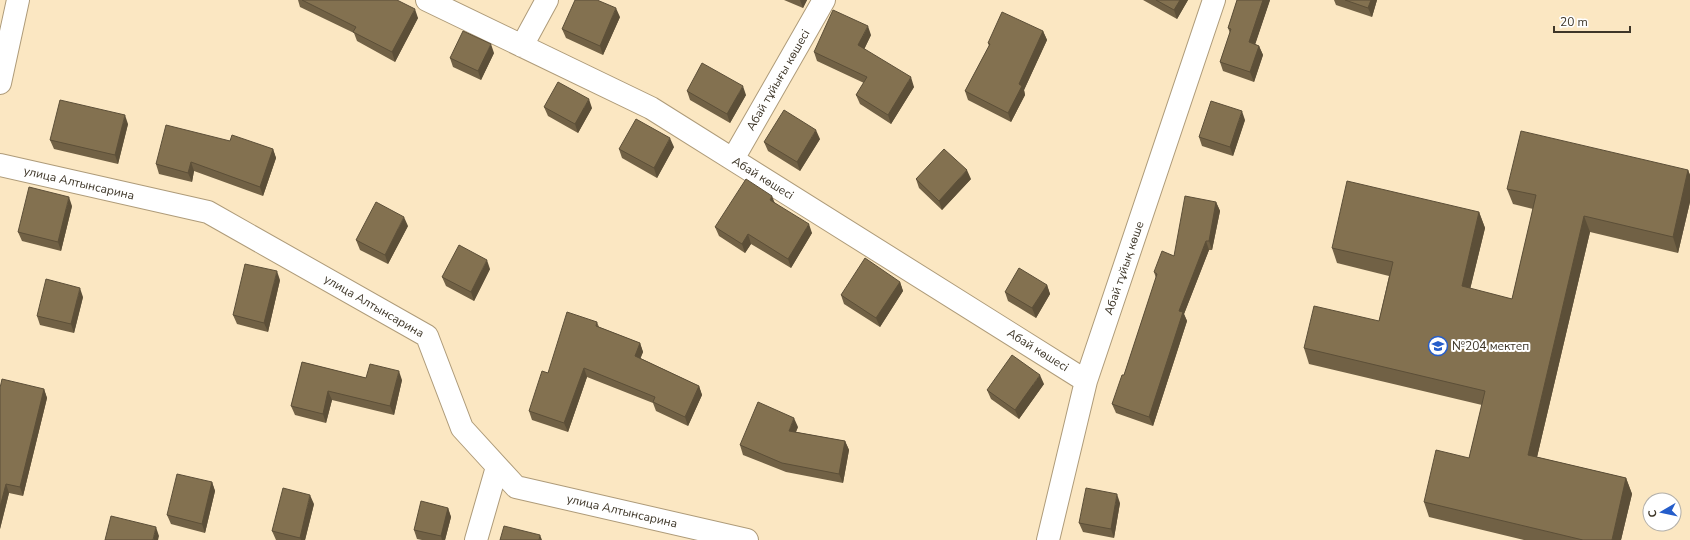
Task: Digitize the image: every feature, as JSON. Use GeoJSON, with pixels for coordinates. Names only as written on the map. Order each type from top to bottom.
{"type":"FeatureCollection","features":[{"type":"Feature","properties":{"kind":"street"},"geometry":{"type":"LineString","coordinates":[[0,83],[18,0]]}},
{"type":"Feature","properties":{"kind":"street","name":"Абай көшесі"},"geometry":{"type":"LineString","coordinates":[[427,0],[651,108],[1086,381]]}},
{"type":"Feature","properties":{"kind":"street"},"geometry":{"type":"LineString","coordinates":[[522,46],[547,0]]}},
{"type":"Feature","properties":{"kind":"street","name":"Абай тұйығы көшесі"},"geometry":{"type":"LineString","coordinates":[[733,159],[824,0]]}},
{"type":"Feature","properties":{"kind":"street","name":"Абай тұйық көше"},"geometry":{"type":"LineString","coordinates":[[1048,540],[1086,381],[1214,0]]}},
{"type":"Feature","properties":{"kind":"street","name":"улица Алтынсарина"},"geometry":{"type":"LineString","coordinates":[[0,165],[208,212],[427,336],[462,428],[516,487],[747,540]]}},
{"type":"Feature","properties":{"kind":"street"},"geometry":{"type":"LineString","coordinates":[[476,540],[497,467]]}},
{"type":"Feature","properties":{"kind":"building"},"geometry":{"type":"Polygon","coordinates":[[[302,0],[397,0],[415,9],[392,52],[353,32],[356,27],[302,0]]]}},
{"type":"Feature","properties":{"kind":"building"},"geometry":{"type":"Polygon","coordinates":[[[575,0],[597,0],[616,8],[600,46],[562,29],[575,0]]]}},
{"type":"Feature","properties":{"kind":"building"},"geometry":{"type":"Polygon","coordinates":[[[1156,0],[1180,0],[1174,10],[1156,0]]]}},
{"type":"Feature","properties":{"kind":"building"},"geometry":{"type":"Polygon","coordinates":[[[1237,0],[1263,0],[1249,42],[1259,46],[1250,72],[1220,62],[1231,29],[1228,28],[1237,0]]]}},
{"type":"Feature","properties":{"kind":"building"},"geometry":{"type":"Polygon","coordinates":[[[1345,0],[1371,0],[1368,8],[1345,0]]]}},
{"type":"Feature","properties":{"kind":"building"},"geometry":{"type":"Polygon","coordinates":[[[833,10],[868,26],[858,45],[911,77],[888,115],[856,95],[867,77],[814,52],[833,10]]]}},
{"type":"Feature","properties":{"kind":"building"},"geometry":{"type":"Polygon","coordinates":[[[1002,12],[1043,31],[1019,84],[1022,86],[1008,113],[965,91],[990,44],[988,43],[1002,12]]]}},
{"type":"Feature","properties":{"kind":"building"},"geometry":{"type":"Polygon","coordinates":[[[463,31],[491,44],[478,71],[450,58],[463,31]]]}},
{"type":"Feature","properties":{"kind":"building"},"geometry":{"type":"Polygon","coordinates":[[[702,63],[743,86],[727,114],[687,91],[702,63]]]}},
{"type":"Feature","properties":{"kind":"building"},"geometry":{"type":"Polygon","coordinates":[[[558,82],[589,99],[575,124],[544,107],[558,82]]]}},
{"type":"Feature","properties":{"kind":"building"},"geometry":{"type":"Polygon","coordinates":[[[60,100],[125,115],[115,155],[50,140],[60,100]]]}},
{"type":"Feature","properties":{"kind":"building"},"geometry":{"type":"Polygon","coordinates":[[[1211,101],[1242,111],[1230,147],[1199,137],[1211,101]]]}},
{"type":"Feature","properties":{"kind":"building"},"geometry":{"type":"Polygon","coordinates":[[[784,110],[816,130],[797,162],[764,142],[784,110]]]}},
{"type":"Feature","properties":{"kind":"building"},"geometry":{"type":"Polygon","coordinates":[[[636,119],[670,138],[654,168],[619,149],[636,119]]]}},
{"type":"Feature","properties":{"kind":"building"},"geometry":{"type":"Polygon","coordinates":[[[166,125],[230,141],[232,135],[273,149],[260,187],[191,162],[188,173],[156,164],[166,125]]]}},
{"type":"Feature","properties":{"kind":"building","name":"№204 мектеп"},"geometry":{"type":"Polygon","coordinates":[[[1521,131],[1688,170],[1673,237],[1584,216],[1528,455],[1626,478],[1612,540],[1583,540],[1424,502],[1436,450],[1469,458],[1485,391],[1304,348],[1314,306],[1379,321],[1393,262],[1332,248],[1347,181],[1479,212],[1462,286],[1512,299],[1536,195],[1507,189],[1521,131]]]}},
{"type":"Feature","properties":{"kind":"building"},"geometry":{"type":"Polygon","coordinates":[[[944,149],[967,170],[939,201],[916,179],[944,149]]]}},
{"type":"Feature","properties":{"kind":"building"},"geometry":{"type":"Polygon","coordinates":[[[746,179],[772,196],[770,200],[809,224],[788,259],[748,234],[742,244],[715,227],[746,179]]]}},
{"type":"Feature","properties":{"kind":"building"},"geometry":{"type":"Polygon","coordinates":[[[29,187],[69,197],[58,242],[18,232],[29,187]]]}},
{"type":"Feature","properties":{"kind":"building"},"geometry":{"type":"Polygon","coordinates":[[[1185,196],[1216,202],[1209,241],[1206,241],[1179,311],[1183,312],[1149,417],[1112,404],[1122,375],[1124,375],[1157,274],[1154,272],[1162,251],[1174,256],[1185,196]]]}},
{"type":"Feature","properties":{"kind":"building"},"geometry":{"type":"Polygon","coordinates":[[[376,202],[404,217],[385,255],[356,240],[376,202]]]}},
{"type":"Feature","properties":{"kind":"building"},"geometry":{"type":"Polygon","coordinates":[[[459,245],[487,260],[471,292],[442,277],[459,245]]]}},
{"type":"Feature","properties":{"kind":"building"},"geometry":{"type":"Polygon","coordinates":[[[865,258],[900,282],[876,318],[841,295],[865,258]]]}},
{"type":"Feature","properties":{"kind":"building"},"geometry":{"type":"Polygon","coordinates":[[[245,264],[277,271],[264,323],[233,315],[245,264]]]}},
{"type":"Feature","properties":{"kind":"building"},"geometry":{"type":"Polygon","coordinates":[[[1019,268],[1047,285],[1032,308],[1005,292],[1019,268]]]}},
{"type":"Feature","properties":{"kind":"building"},"geometry":{"type":"Polygon","coordinates":[[[46,279],[80,288],[71,324],[37,316],[46,279]]]}},
{"type":"Feature","properties":{"kind":"building"},"geometry":{"type":"Polygon","coordinates":[[[567,312],[597,322],[596,326],[640,343],[635,356],[699,386],[685,417],[653,402],[655,397],[584,368],[564,423],[529,411],[542,371],[548,373],[567,312]]]}},
{"type":"Feature","properties":{"kind":"building"},"geometry":{"type":"Polygon","coordinates":[[[1012,355],[1040,375],[1015,410],[987,390],[1012,355]]]}},
{"type":"Feature","properties":{"kind":"building"},"geometry":{"type":"Polygon","coordinates":[[[302,362],[366,378],[370,364],[399,371],[390,406],[328,391],[323,414],[291,406],[302,362]]]}},
{"type":"Feature","properties":{"kind":"building"},"geometry":{"type":"Polygon","coordinates":[[[2,379],[44,389],[20,487],[6,484],[0,507],[0,388],[2,379]]]}},
{"type":"Feature","properties":{"kind":"building"},"geometry":{"type":"Polygon","coordinates":[[[758,402],[794,418],[789,431],[845,441],[839,474],[782,463],[740,445],[758,402]]]}},
{"type":"Feature","properties":{"kind":"building"},"geometry":{"type":"Polygon","coordinates":[[[177,474],[212,482],[202,524],[167,515],[177,474]]]}},
{"type":"Feature","properties":{"kind":"building"},"geometry":{"type":"Polygon","coordinates":[[[283,488],[310,495],[300,538],[272,531],[283,488]]]}},
{"type":"Feature","properties":{"kind":"building"},"geometry":{"type":"Polygon","coordinates":[[[1086,488],[1117,494],[1111,529],[1079,523],[1086,488]]]}},
{"type":"Feature","properties":{"kind":"building"},"geometry":{"type":"Polygon","coordinates":[[[421,501],[448,508],[441,536],[414,530],[421,501]]]}},
{"type":"Feature","properties":{"kind":"building"},"geometry":{"type":"Polygon","coordinates":[[[111,516],[156,527],[153,540],[105,540],[111,516]]]}},
{"type":"Feature","properties":{"kind":"building"},"geometry":{"type":"Polygon","coordinates":[[[504,526],[540,535],[539,540],[500,540],[504,526]]]}},
{"type":"Feature","properties":{"kind":"place","name":"№204 мектеп"},"geometry":{"type":"Point","coordinates":[1438,346]}}]}
